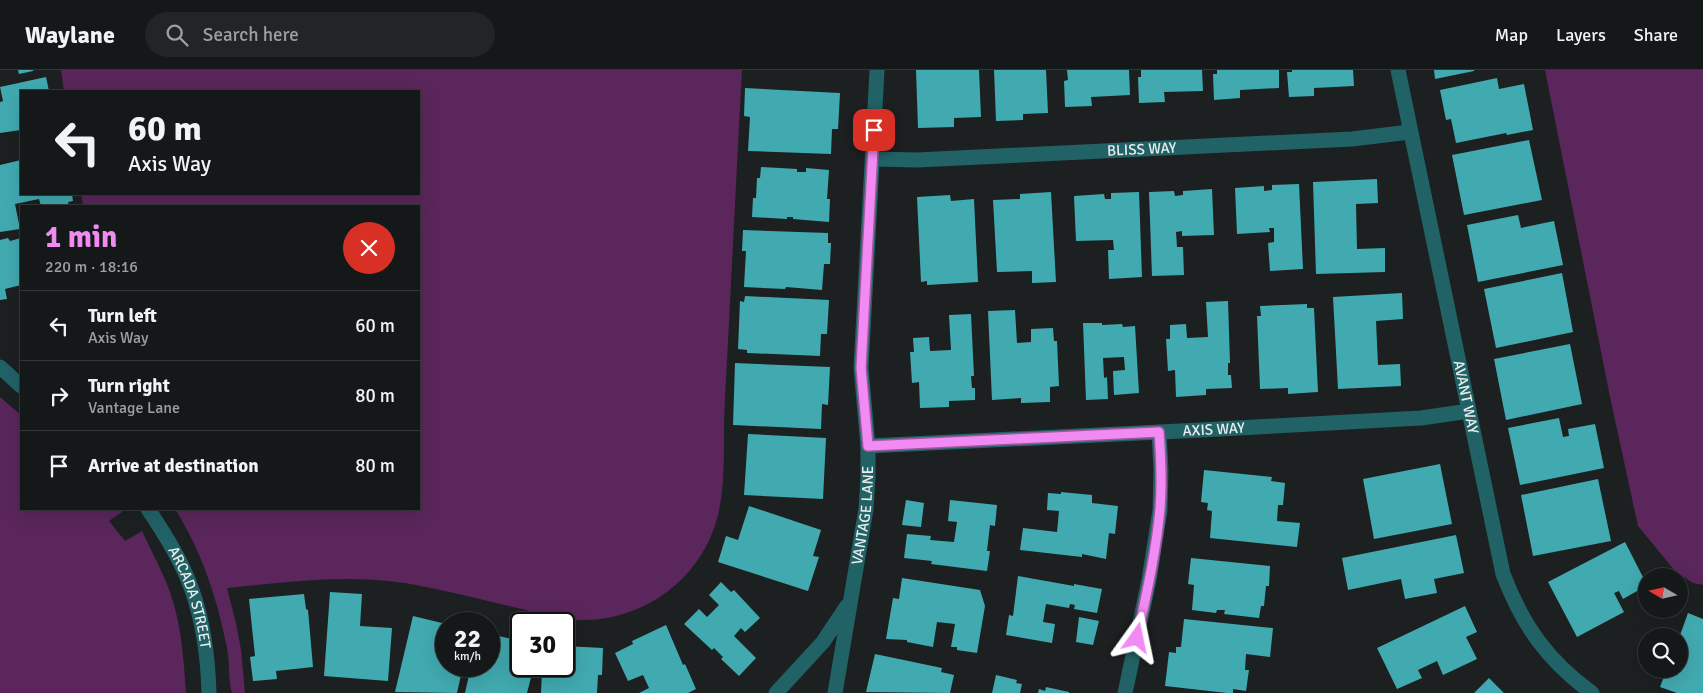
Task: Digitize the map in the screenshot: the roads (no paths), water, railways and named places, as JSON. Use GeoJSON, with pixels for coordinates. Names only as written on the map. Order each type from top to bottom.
{"type":"FeatureCollection","features":[{"type":"Feature","properties":{"kind":"street","name":"VANTAGE LANE"},"geometry":{"type":"LineString","coordinates":[[835,693],[866,509],[868,446],[861,368],[877,70]]}},
{"type":"Feature","properties":{"kind":"street","name":"AVANT WAY"},"geometry":{"type":"LineString","coordinates":[[1398,70],[1503,574],[1513,600],[1549,655],[1570,677],[1592,693]]}},
{"type":"Feature","properties":{"kind":"street","name":"BLISS WAY"},"geometry":{"type":"LineString","coordinates":[[873,159],[917,160],[1352,139],[1410,132]]}},
{"type":"Feature","properties":{"kind":"street"},"geometry":{"type":"LineString","coordinates":[[0,367],[20,385]]}},
{"type":"Feature","properties":{"kind":"street","name":"AXIS WAY"},"geometry":{"type":"LineString","coordinates":[[868,446],[1421,418],[1469,411]]}},
{"type":"Feature","properties":{"kind":"street"},"geometry":{"type":"LineString","coordinates":[[1125,693],[1149,580],[1160,510],[1162,470],[1159,432]]}},
{"type":"Feature","properties":{"kind":"street","name":"ARCADA STREET"},"geometry":{"type":"LineString","coordinates":[[149,510],[176,554],[192,590],[203,629],[208,660],[209,693]]}},
{"type":"Feature","properties":{"kind":"street","name":"VANTAGE LANE"},"geometry":{"type":"LineString","coordinates":[[776,693],[823,642],[850,601]]}}]}
